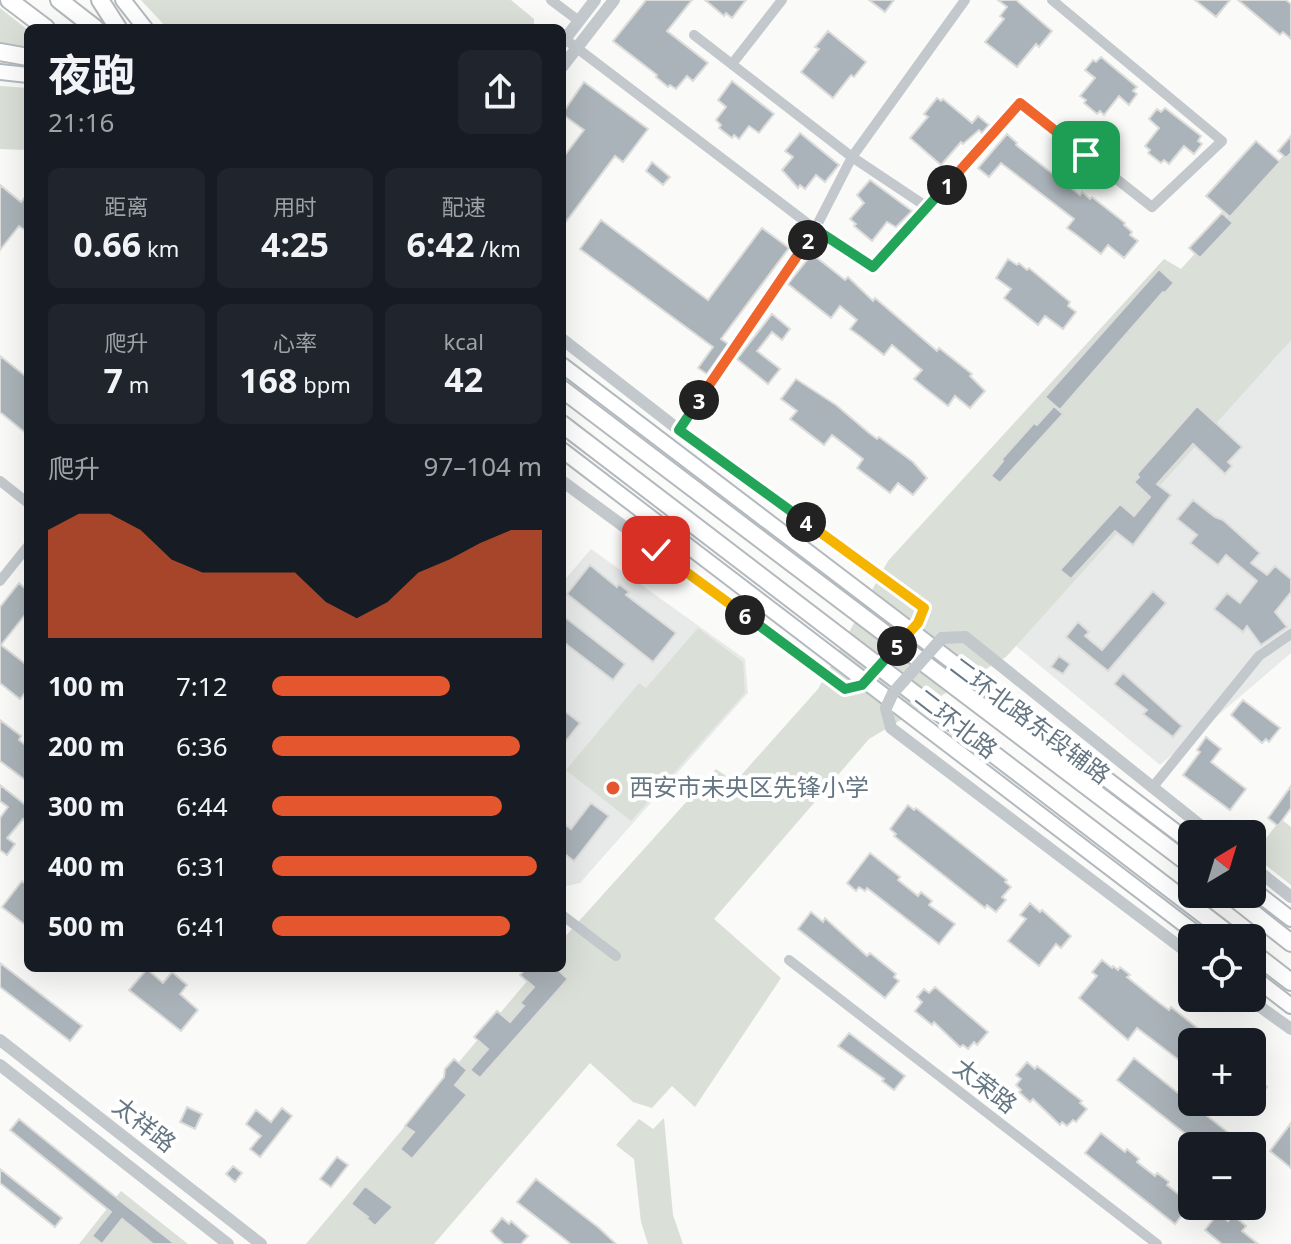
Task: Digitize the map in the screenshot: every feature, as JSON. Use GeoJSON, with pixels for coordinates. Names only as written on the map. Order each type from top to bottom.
{"type":"FeatureCollection","features":[{"type":"Feature","properties":{"kind":"highway"},"geometry":{"type":"LineString","coordinates":[[9,0],[41,24]]}},
{"type":"Feature","properties":{"kind":"highway"},"geometry":{"type":"LineString","coordinates":[[59,0],[90,24]]}},
{"type":"Feature","properties":{"kind":"highway"},"geometry":{"type":"LineString","coordinates":[[100,0],[115,24]]}},
{"type":"Feature","properties":{"kind":"highway"},"geometry":{"type":"LineString","coordinates":[[0,52],[24,56]]}},
{"type":"Feature","properties":{"kind":"highway","name":"二环北路"},"geometry":{"type":"LineString","coordinates":[[566,392],[1178,855]]}},
{"type":"Feature","properties":{"kind":"highway","name":"二环北路"},"geometry":{"type":"LineString","coordinates":[[566,427],[1216,924]]}},
{"type":"Feature","properties":{"kind":"highway"},"geometry":{"type":"LineString","coordinates":[[1247,908],[1291,943]]}},
{"type":"Feature","properties":{"kind":"highway"},"geometry":{"type":"LineString","coordinates":[[1266,963],[1291,982]]}},
{"type":"Feature","properties":{"kind":"main road"},"geometry":{"type":"LineString","coordinates":[[123,0],[142,24]]}},
{"type":"Feature","properties":{"kind":"main road"},"geometry":{"type":"LineString","coordinates":[[0,72],[24,75]]}},
{"type":"Feature","properties":{"kind":"main road","name":"二环北路东段辅路"},"geometry":{"type":"LineString","coordinates":[[566,368],[1178,833]]}},
{"type":"Feature","properties":{"kind":"main road"},"geometry":{"type":"LineString","coordinates":[[566,453],[1184,924]]}},
{"type":"Feature","properties":{"kind":"main road"},"geometry":{"type":"LineString","coordinates":[[1266,900],[1291,919]]}},
{"type":"Feature","properties":{"kind":"main road"},"geometry":{"type":"LineString","coordinates":[[1266,987],[1291,1006]]}},
{"type":"Feature","properties":{"kind":"street"},"geometry":{"type":"LineString","coordinates":[[551,0],[579,21]]}},
{"type":"Feature","properties":{"kind":"street"},"geometry":{"type":"LineString","coordinates":[[566,38],[595,0]]}},
{"type":"Feature","properties":{"kind":"street"},"geometry":{"type":"LineString","coordinates":[[566,62],[614,0]]}},
{"type":"Feature","properties":{"kind":"street"},"geometry":{"type":"LineString","coordinates":[[732,64],[782,0]]}},
{"type":"Feature","properties":{"kind":"street"},"geometry":{"type":"LineString","coordinates":[[679,430],[815,229],[852,157],[965,0]]}},
{"type":"Feature","properties":{"kind":"street"},"geometry":{"type":"LineString","coordinates":[[566,42],[815,229],[873,267],[1020,103],[1152,207],[1222,141],[1052,0]]}},
{"type":"Feature","properties":{"kind":"street"},"geometry":{"type":"LineString","coordinates":[[694,35],[852,157],[927,207]]}},
{"type":"Feature","properties":{"kind":"street"},"geometry":{"type":"LineString","coordinates":[[566,342],[679,430],[924,608],[918,623],[862,685],[845,689],[566,484]]}},
{"type":"Feature","properties":{"kind":"street"},"geometry":{"type":"LineString","coordinates":[[0,481],[24,500]]}},
{"type":"Feature","properties":{"kind":"street"},"geometry":{"type":"LineString","coordinates":[[0,581],[24,551]]}},
{"type":"Feature","properties":{"kind":"street"},"geometry":{"type":"LineString","coordinates":[[1152,788],[1259,656],[1291,634]]}},
{"type":"Feature","properties":{"kind":"street"},"geometry":{"type":"LineString","coordinates":[[1178,945],[891,728],[886,708],[893,693],[942,638],[965,637],[1193,820]]}},
{"type":"Feature","properties":{"kind":"street"},"geometry":{"type":"LineString","coordinates":[[1266,877],[1291,897]]}},
{"type":"Feature","properties":{"kind":"street"},"geometry":{"type":"LineString","coordinates":[[566,918],[616,956]]}},
{"type":"Feature","properties":{"kind":"street","name":"太荣路"},"geometry":{"type":"LineString","coordinates":[[789,960],[1157,1244]]}},
{"type":"Feature","properties":{"kind":"street"},"geometry":{"type":"LineString","coordinates":[[1266,1011],[1291,1029]]}},
{"type":"Feature","properties":{"kind":"street","name":"太祥路"},"geometry":{"type":"LineString","coordinates":[[0,1040],[261,1244]]}},
{"type":"Feature","properties":{"kind":"street","name":"太祥路"},"geometry":{"type":"LineString","coordinates":[[0,1065],[228,1244]]}},
{"type":"Feature","properties":{"kind":"shaded area"},"geometry":{"type":"Polygon","coordinates":[[[141,0],[511,0],[534,19],[534,24],[163,24],[141,0]]]}},
{"type":"Feature","properties":{"kind":"shaded area"},"geometry":{"type":"Polygon","coordinates":[[[0,8],[24,27],[24,51],[0,50],[0,8]]]}},
{"type":"Feature","properties":{"kind":"shaded area"},"geometry":{"type":"Polygon","coordinates":[[[0,86],[24,88],[24,150],[0,149],[0,86]]]}},
{"type":"Feature","properties":{"kind":"shaded area"},"geometry":{"type":"Polygon","coordinates":[[[1291,147],[1291,340],[1006,657],[869,739],[714,919],[781,978],[695,1107],[672,1086],[652,1108],[633,1102],[590,1063],[434,1244],[306,1244],[535,972],[566,972],[566,936],[716,769],[735,782],[818,689],[888,561],[1164,259],[1181,269],[1291,147]]]}},
{"type":"Feature","properties":{"kind":"shaded area"},"geometry":{"type":"Polygon","coordinates":[[[1291,266],[1291,653],[1160,765],[981,617],[1291,266]]]}},
{"type":"Feature","properties":{"kind":"shaded area","name":"西安市未央区先锋小学"},"geometry":{"type":"Polygon","coordinates":[[[591,549],[745,659],[748,693],[580,883],[566,886],[566,578],[591,549]]]}},
{"type":"Feature","properties":{"kind":"shaded area"},"geometry":{"type":"Polygon","coordinates":[[[698,628],[743,662],[745,693],[631,821],[566,770],[639,683],[646,688],[698,628]]]}},
{"type":"Feature","properties":{"kind":"shaded area"},"geometry":{"type":"Polygon","coordinates":[[[1281,819],[1291,827],[1291,885],[1266,865],[1266,838],[1281,819]]]}},
{"type":"Feature","properties":{"kind":"shaded area"},"geometry":{"type":"Polygon","coordinates":[[[664,1118],[673,1215],[683,1244],[648,1244],[641,1222],[634,1159],[616,1145],[639,1119],[653,1129],[664,1118]]]}},
{"type":"Feature","properties":{"kind":"shaded area"},"geometry":{"type":"Polygon","coordinates":[[[121,1191],[188,1244],[79,1244],[121,1191]]]}},
{"type":"Feature","properties":{"kind":"building"},"geometry":{"type":"Polygon","coordinates":[[[646,0],[692,0],[667,31],[708,63],[693,81],[687,76],[676,89],[670,85],[668,87],[613,41],[646,0]]]}},
{"type":"Feature","properties":{"kind":"building"},"geometry":{"type":"Polygon","coordinates":[[[705,0],[746,0],[732,18],[726,13],[724,16],[705,0]]]}},
{"type":"Feature","properties":{"kind":"building"},"geometry":{"type":"Polygon","coordinates":[[[869,0],[894,0],[885,12],[869,0]]]}},
{"type":"Feature","properties":{"kind":"building"},"geometry":{"type":"Polygon","coordinates":[[[998,0],[1016,0],[1052,31],[1039,47],[1036,44],[1017,67],[985,42],[1004,19],[1000,16],[1007,7],[998,0]]]}},
{"type":"Feature","properties":{"kind":"building"},"geometry":{"type":"Polygon","coordinates":[[[1195,0],[1230,0],[1216,17],[1195,0]]]}},
{"type":"Feature","properties":{"kind":"building"},"geometry":{"type":"Polygon","coordinates":[[[1238,0],[1286,0],[1291,4],[1291,39],[1283,32],[1280,35],[1238,0]]]}},
{"type":"Feature","properties":{"kind":"building"},"geometry":{"type":"Polygon","coordinates":[[[828,31],[866,62],[833,98],[801,72],[828,31]]]}},
{"type":"Feature","properties":{"kind":"building"},"geometry":{"type":"Polygon","coordinates":[[[1101,57],[1137,87],[1133,91],[1137,94],[1129,105],[1119,96],[1104,115],[1100,111],[1097,114],[1080,96],[1095,78],[1085,70],[1093,60],[1096,62],[1101,57]]]}},
{"type":"Feature","properties":{"kind":"building"},"geometry":{"type":"Polygon","coordinates":[[[732,81],[774,114],[759,133],[749,126],[739,139],[734,135],[732,138],[719,128],[721,125],[716,120],[726,107],[718,100],[732,81]]]}},
{"type":"Feature","properties":{"kind":"building"},"geometry":{"type":"Polygon","coordinates":[[[584,82],[648,129],[623,162],[615,156],[566,222],[566,154],[584,130],[566,117],[566,108],[584,82]]]}},
{"type":"Feature","properties":{"kind":"building"},"geometry":{"type":"Polygon","coordinates":[[[937,98],[943,99],[972,123],[978,116],[989,125],[982,133],[979,130],[963,144],[961,142],[941,165],[910,138],[928,117],[924,114],[937,98]]]}},
{"type":"Feature","properties":{"kind":"building"},"geometry":{"type":"Polygon","coordinates":[[[1165,108],[1201,136],[1198,141],[1202,144],[1194,154],[1184,146],[1169,164],[1164,160],[1161,163],[1148,153],[1150,150],[1145,146],[1159,128],[1149,119],[1157,109],[1161,112],[1165,108]]]}},
{"type":"Feature","properties":{"kind":"building"},"geometry":{"type":"Polygon","coordinates":[[[800,133],[839,165],[825,182],[816,175],[805,189],[800,185],[798,188],[782,170],[793,157],[785,151],[800,133]]]}},
{"type":"Feature","properties":{"kind":"building"},"geometry":{"type":"Polygon","coordinates":[[[1007,134],[1016,145],[1080,195],[1082,192],[1090,199],[1092,197],[1125,223],[1132,232],[1130,235],[1138,241],[1124,258],[1108,245],[1101,254],[1067,228],[1074,219],[1001,163],[989,177],[978,168],[1007,134]]]}},
{"type":"Feature","properties":{"kind":"building"},"geometry":{"type":"Polygon","coordinates":[[[1291,136],[1291,153],[1286,158],[1278,151],[1291,136]]]}},
{"type":"Feature","properties":{"kind":"building"},"geometry":{"type":"Polygon","coordinates":[[[1256,141],[1280,162],[1230,217],[1206,196],[1256,141]]]}},
{"type":"Feature","properties":{"kind":"building"},"geometry":{"type":"Polygon","coordinates":[[[652,162],[670,177],[663,185],[646,171],[652,162]]]}},
{"type":"Feature","properties":{"kind":"building"},"geometry":{"type":"Polygon","coordinates":[[[870,180],[912,211],[896,227],[887,222],[872,241],[850,219],[864,203],[857,195],[870,180]]]}},
{"type":"Feature","properties":{"kind":"building"},"geometry":{"type":"Polygon","coordinates":[[[0,185],[21,202],[24,198],[24,229],[19,226],[0,250],[0,185]]]}},
{"type":"Feature","properties":{"kind":"building"},"geometry":{"type":"Polygon","coordinates":[[[1222,213],[1233,223],[1200,258],[1189,248],[1222,213]]]}},
{"type":"Feature","properties":{"kind":"building"},"geometry":{"type":"Polygon","coordinates":[[[601,220],[708,300],[762,228],[789,248],[721,339],[728,344],[707,374],[698,368],[713,347],[580,249],[601,220]]]}},
{"type":"Feature","properties":{"kind":"building"},"geometry":{"type":"Polygon","coordinates":[[[812,254],[845,280],[848,277],[873,301],[875,298],[937,351],[939,348],[972,374],[970,376],[985,391],[970,408],[955,396],[948,406],[914,379],[922,370],[892,345],[884,355],[850,329],[857,320],[840,306],[831,318],[788,284],[812,254]]]}},
{"type":"Feature","properties":{"kind":"building"},"geometry":{"type":"Polygon","coordinates":[[[1008,259],[1027,270],[1029,268],[1070,302],[1068,306],[1076,312],[1063,329],[1045,316],[1038,325],[1004,298],[1011,289],[996,278],[1008,259]]]}},
{"type":"Feature","properties":{"kind":"building"},"geometry":{"type":"Polygon","coordinates":[[[1159,269],[1174,283],[1060,410],[1045,397],[1159,269]]]}},
{"type":"Feature","properties":{"kind":"building"},"geometry":{"type":"Polygon","coordinates":[[[772,314],[790,329],[782,340],[772,332],[757,351],[780,369],[768,384],[737,359],[772,314]]]}},
{"type":"Feature","properties":{"kind":"building"},"geometry":{"type":"Polygon","coordinates":[[[0,356],[24,375],[24,432],[0,412],[0,356]]]}},
{"type":"Feature","properties":{"kind":"building"},"geometry":{"type":"Polygon","coordinates":[[[796,379],[913,462],[927,478],[913,495],[898,483],[890,493],[857,468],[863,459],[832,435],[824,445],[790,419],[797,411],[781,399],[796,379]]]}},
{"type":"Feature","properties":{"kind":"building"},"geometry":{"type":"Polygon","coordinates":[[[1054,406],[1063,414],[1000,483],[991,476],[1034,423],[1037,425],[1054,406]]]}},
{"type":"Feature","properties":{"kind":"building"},"geometry":{"type":"Polygon","coordinates":[[[1197,406],[1242,447],[1228,462],[1232,466],[1225,474],[1193,444],[1157,484],[1171,495],[1133,545],[1115,531],[1071,579],[1060,570],[1120,504],[1134,516],[1150,497],[1134,482],[1139,477],[1137,474],[1197,406]]]}},
{"type":"Feature","properties":{"kind":"building"},"geometry":{"type":"Polygon","coordinates":[[[1193,500],[1223,520],[1260,553],[1251,563],[1267,575],[1275,566],[1291,579],[1291,592],[1275,612],[1287,627],[1261,645],[1247,626],[1243,632],[1214,609],[1227,593],[1240,603],[1257,581],[1226,555],[1218,565],[1190,543],[1197,535],[1177,519],[1193,500]]]}},
{"type":"Feature","properties":{"kind":"building"},"geometry":{"type":"Polygon","coordinates":[[[590,565],[617,587],[619,584],[629,592],[626,595],[676,633],[653,662],[567,594],[590,565]]]}},
{"type":"Feature","properties":{"kind":"building"},"geometry":{"type":"Polygon","coordinates":[[[19,583],[24,587],[24,616],[1,645],[24,663],[24,694],[20,699],[0,683],[0,607],[19,583]]]}},
{"type":"Feature","properties":{"kind":"building"},"geometry":{"type":"Polygon","coordinates":[[[1153,591],[1166,603],[1108,671],[1066,637],[1078,622],[1089,632],[1085,636],[1102,650],[1153,591]]]}},
{"type":"Feature","properties":{"kind":"building"},"geometry":{"type":"Polygon","coordinates":[[[566,618],[625,664],[613,680],[566,644],[566,618]]]}},
{"type":"Feature","properties":{"kind":"building"},"geometry":{"type":"Polygon","coordinates":[[[1059,656],[1070,664],[1063,674],[1051,667],[1059,656]]]}},
{"type":"Feature","properties":{"kind":"building"},"geometry":{"type":"Polygon","coordinates":[[[1123,673],[1182,726],[1173,737],[1143,714],[1147,710],[1114,684],[1123,673]]]}},
{"type":"Feature","properties":{"kind":"building"},"geometry":{"type":"Polygon","coordinates":[[[1243,700],[1280,728],[1269,742],[1266,739],[1262,743],[1231,715],[1243,700]]]}},
{"type":"Feature","properties":{"kind":"building"},"geometry":{"type":"Polygon","coordinates":[[[566,712],[580,723],[566,741],[566,712]]]}},
{"type":"Feature","properties":{"kind":"building"},"geometry":{"type":"Polygon","coordinates":[[[0,720],[21,736],[19,740],[24,744],[24,779],[0,761],[0,720]]]}},
{"type":"Feature","properties":{"kind":"building"},"geometry":{"type":"Polygon","coordinates":[[[1206,737],[1221,749],[1211,762],[1246,789],[1230,810],[1183,775],[1200,752],[1197,750],[1206,737]]]}},
{"type":"Feature","properties":{"kind":"building"},"geometry":{"type":"Polygon","coordinates":[[[0,785],[24,804],[24,820],[7,838],[15,844],[7,855],[0,850],[0,818],[8,807],[0,801],[0,785]]]}},
{"type":"Feature","properties":{"kind":"building"},"geometry":{"type":"Polygon","coordinates":[[[1291,786],[1291,808],[1278,826],[1268,818],[1291,786]]]}},
{"type":"Feature","properties":{"kind":"building"},"geometry":{"type":"Polygon","coordinates":[[[591,803],[609,816],[574,861],[566,855],[566,825],[571,829],[591,803]]]}},
{"type":"Feature","properties":{"kind":"building"},"geometry":{"type":"Polygon","coordinates":[[[908,805],[914,810],[916,808],[1007,880],[1005,882],[1011,887],[1002,897],[1006,900],[996,912],[987,905],[985,908],[894,836],[896,834],[890,829],[908,805]]]}},
{"type":"Feature","properties":{"kind":"building"},"geometry":{"type":"Polygon","coordinates":[[[870,853],[918,896],[921,892],[932,901],[929,905],[955,924],[939,944],[867,888],[865,891],[859,887],[856,891],[847,883],[870,853]]]}},
{"type":"Feature","properties":{"kind":"building"},"geometry":{"type":"Polygon","coordinates":[[[22,881],[24,883],[24,924],[2,907],[22,881]]]}},
{"type":"Feature","properties":{"kind":"building"},"geometry":{"type":"Polygon","coordinates":[[[1030,903],[1071,936],[1061,948],[1056,944],[1039,966],[1008,941],[1026,919],[1020,915],[1030,903]]]}},
{"type":"Feature","properties":{"kind":"building"},"geometry":{"type":"Polygon","coordinates":[[[811,912],[823,922],[825,918],[867,956],[870,953],[896,974],[894,977],[899,981],[885,998],[798,929],[811,912]]]}},
{"type":"Feature","properties":{"kind":"building"},"geometry":{"type":"Polygon","coordinates":[[[1102,960],[1112,968],[1118,970],[1120,967],[1130,975],[1127,977],[1158,1002],[1169,1010],[1171,1007],[1197,1028],[1178,1028],[1178,1059],[1137,1028],[1128,1040],[1079,998],[1097,976],[1092,972],[1102,960]]]}},
{"type":"Feature","properties":{"kind":"building"},"geometry":{"type":"Polygon","coordinates":[[[0,963],[82,1026],[70,1041],[0,987],[0,963]]]}},
{"type":"Feature","properties":{"kind":"building"},"geometry":{"type":"Polygon","coordinates":[[[144,972],[150,972],[163,983],[172,972],[187,985],[180,994],[198,1010],[181,1031],[129,990],[144,972]]]}},
{"type":"Feature","properties":{"kind":"building"},"geometry":{"type":"Polygon","coordinates":[[[523,972],[560,972],[568,979],[480,1078],[470,1070],[488,1049],[474,1037],[497,1011],[510,1022],[524,1006],[520,1003],[534,987],[520,975],[523,972]]]}},
{"type":"Feature","properties":{"kind":"building"},"geometry":{"type":"Polygon","coordinates":[[[935,987],[988,1032],[977,1045],[974,1042],[968,1049],[963,1045],[960,1047],[934,1022],[932,1025],[915,1011],[922,1002],[917,997],[924,989],[929,993],[935,987]]]}},
{"type":"Feature","properties":{"kind":"building"},"geometry":{"type":"Polygon","coordinates":[[[849,1033],[905,1076],[894,1090],[882,1081],[884,1079],[838,1046],[849,1033]]]}},
{"type":"Feature","properties":{"kind":"building"},"geometry":{"type":"Polygon","coordinates":[[[1134,1058],[1178,1093],[1178,1116],[1207,1116],[1227,1132],[1183,1132],[1117,1080],[1134,1058]]]}},
{"type":"Feature","properties":{"kind":"building"},"geometry":{"type":"Polygon","coordinates":[[[454,1059],[467,1070],[455,1085],[467,1095],[412,1159],[400,1149],[414,1132],[405,1126],[444,1077],[445,1069],[454,1059]]]}},
{"type":"Feature","properties":{"kind":"building"},"geometry":{"type":"Polygon","coordinates":[[[1027,1062],[1035,1069],[1037,1066],[1082,1101],[1080,1103],[1087,1109],[1076,1122],[1073,1120],[1067,1126],[1062,1122],[1060,1125],[1033,1099],[1030,1102],[1019,1092],[1021,1090],[1016,1085],[1021,1079],[1016,1075],[1027,1062]]]}},
{"type":"Feature","properties":{"kind":"building"},"geometry":{"type":"Polygon","coordinates":[[[187,1107],[202,1114],[195,1129],[180,1122],[187,1107]]]}},
{"type":"Feature","properties":{"kind":"building"},"geometry":{"type":"Polygon","coordinates":[[[282,1108],[292,1116],[260,1157],[250,1149],[261,1136],[246,1124],[256,1110],[271,1122],[282,1108]]]}},
{"type":"Feature","properties":{"kind":"building"},"geometry":{"type":"Polygon","coordinates":[[[19,1119],[175,1244],[153,1244],[122,1219],[102,1244],[92,1236],[111,1212],[10,1130],[19,1119]]]}},
{"type":"Feature","properties":{"kind":"building"},"geometry":{"type":"Polygon","coordinates":[[[1291,1123],[1291,1168],[1270,1151],[1291,1123]]]}},
{"type":"Feature","properties":{"kind":"building"},"geometry":{"type":"Polygon","coordinates":[[[1101,1133],[1125,1152],[1127,1149],[1139,1159],[1137,1162],[1169,1182],[1167,1185],[1178,1194],[1178,1220],[1175,1224],[1085,1153],[1101,1133]]]}},
{"type":"Feature","properties":{"kind":"building"},"geometry":{"type":"Polygon","coordinates":[[[337,1157],[348,1165],[331,1187],[320,1179],[337,1157]]]}},
{"type":"Feature","properties":{"kind":"building"},"geometry":{"type":"Polygon","coordinates":[[[233,1166],[242,1173],[235,1182],[226,1174],[233,1166]]]}},
{"type":"Feature","properties":{"kind":"building"},"geometry":{"type":"Polygon","coordinates":[[[0,1169],[62,1218],[55,1227],[0,1183],[0,1169]]]}},
{"type":"Feature","properties":{"kind":"building"},"geometry":{"type":"Polygon","coordinates":[[[536,1179],[616,1244],[571,1244],[517,1202],[536,1179]]]}},
{"type":"Feature","properties":{"kind":"building"},"geometry":{"type":"Polygon","coordinates":[[[365,1186],[393,1207],[375,1226],[351,1204],[365,1186]]]}},
{"type":"Feature","properties":{"kind":"building"},"geometry":{"type":"Polygon","coordinates":[[[502,1218],[509,1224],[511,1221],[528,1236],[521,1244],[504,1244],[491,1231],[502,1218]]]}},
{"type":"Feature","properties":{"kind":"building"},"geometry":{"type":"Polygon","coordinates":[[[1213,1220],[1239,1220],[1246,1226],[1242,1231],[1258,1244],[1222,1244],[1205,1230],[1213,1220]]]}},
{"type":"Feature","properties":{"kind":"place","name":"西安市未央区先锋小学"},"geometry":{"type":"Point","coordinates":[613,788]}},
{"type":"Feature","properties":{"kind":"route"},"geometry":{"type":"LineString","coordinates":[[656,550],[845,689],[862,685],[918,623],[924,608],[679,430],[815,229],[873,267],[1020,103],[1086,155]]}}]}
